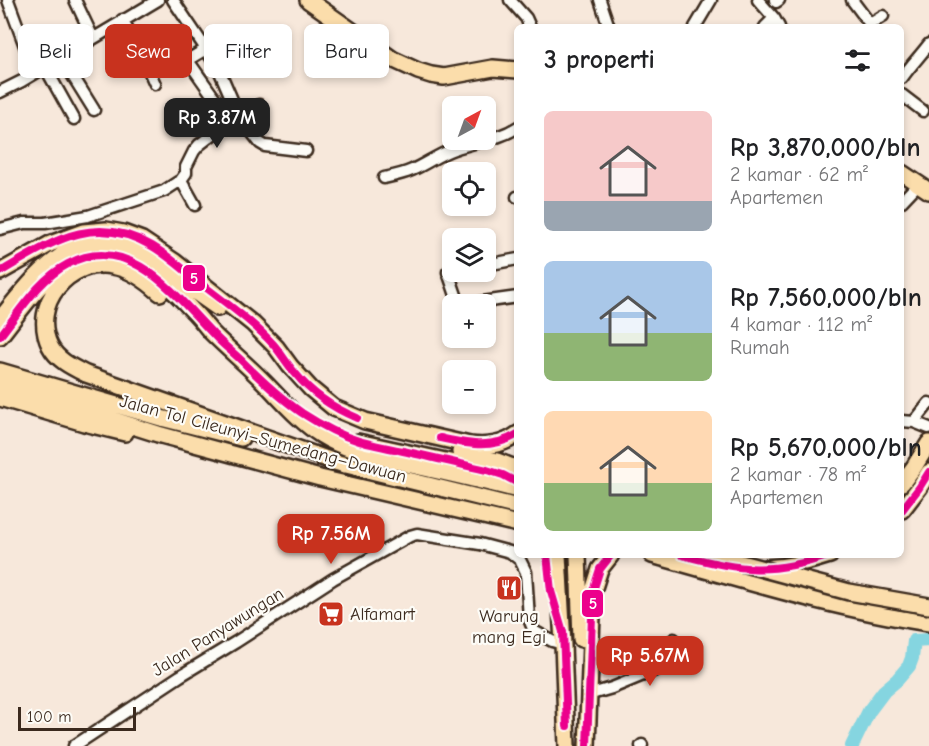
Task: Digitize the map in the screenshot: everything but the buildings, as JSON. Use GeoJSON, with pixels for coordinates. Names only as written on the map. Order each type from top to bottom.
{"type":"FeatureCollection","features":[{"type":"Feature","properties":{"kind":"highway"},"geometry":{"type":"LineString","coordinates":[[308,0],[392,58],[418,71],[444,76],[493,68],[514,70]]}},
{"type":"Feature","properties":{"kind":"highway"},"geometry":{"type":"LineString","coordinates":[[493,68],[514,74]]}},
{"type":"Feature","properties":{"kind":"highway"},"geometry":{"type":"LineString","coordinates":[[904,174],[924,188]]}},
{"type":"Feature","properties":{"kind":"highway"},"geometry":{"type":"LineString","coordinates":[[0,272],[50,244],[83,232],[106,230],[142,240],[232,307],[276,346],[310,389],[334,408],[365,421],[469,449],[514,467]]}},
{"type":"Feature","properties":{"kind":"highway"},"geometry":{"type":"LineString","coordinates":[[0,319],[40,272],[60,256],[84,246],[101,243],[118,245],[156,262],[237,321],[290,366]]}},
{"type":"Feature","properties":{"kind":"highway"},"geometry":{"type":"LineString","coordinates":[[0,336],[40,287],[70,262],[85,256],[101,254],[131,260],[160,279],[182,299],[210,331],[321,435],[344,446],[376,456],[514,489]]}},
{"type":"Feature","properties":{"kind":"highway"},"geometry":{"type":"LineString","coordinates":[[210,331],[139,277],[112,266],[86,267],[74,273],[52,294],[46,307],[46,335],[59,358],[70,366],[86,374],[344,465]]}},
{"type":"Feature","properties":{"kind":"highway","name":"Jalan Tol Cileunyi–Sumedang–Dawuan"},"geometry":{"type":"LineString","coordinates":[[0,370],[88,410],[161,418],[514,506]]}},
{"type":"Feature","properties":{"kind":"highway","name":"Jalan Tol Cileunyi–Sumedang–Dawuan"},"geometry":{"type":"LineString","coordinates":[[0,384],[320,478],[514,523]]}},
{"type":"Feature","properties":{"kind":"highway"},"geometry":{"type":"LineString","coordinates":[[273,392],[314,421],[358,441],[487,470],[514,481]]}},
{"type":"Feature","properties":{"kind":"highway"},"geometry":{"type":"LineString","coordinates":[[0,398],[88,410]]}},
{"type":"Feature","properties":{"kind":"highway"},"geometry":{"type":"LineString","coordinates":[[469,449],[504,442],[514,436]]}},
{"type":"Feature","properties":{"kind":"highway"},"geometry":{"type":"LineString","coordinates":[[904,480],[929,443]]}},
{"type":"Feature","properties":{"kind":"highway"},"geometry":{"type":"LineString","coordinates":[[904,508],[920,488],[929,472]]}},
{"type":"Feature","properties":{"kind":"highway"},"geometry":{"type":"LineString","coordinates":[[547,558],[551,591],[563,638]]}},
{"type":"Feature","properties":{"kind":"highway"},"geometry":{"type":"LineString","coordinates":[[558,558],[567,746]]}},
{"type":"Feature","properties":{"kind":"highway"},"geometry":{"type":"LineString","coordinates":[[578,558],[582,716],[586,746]]}},
{"type":"Feature","properties":{"kind":"highway"},"geometry":{"type":"LineString","coordinates":[[586,746],[594,583],[600,569],[609,558]]}},
{"type":"Feature","properties":{"kind":"highway"},"geometry":{"type":"LineString","coordinates":[[663,558],[845,608],[929,623]]}},
{"type":"Feature","properties":{"kind":"highway"},"geometry":{"type":"LineString","coordinates":[[694,558],[752,569],[783,567],[822,558]]}},
{"type":"Feature","properties":{"kind":"highway"},"geometry":{"type":"LineString","coordinates":[[722,558],[849,592],[929,606]]}},
{"type":"Feature","properties":{"kind":"street"},"geometry":{"type":"LineString","coordinates":[[8,0],[19,24]]}},
{"type":"Feature","properties":{"kind":"street"},"geometry":{"type":"LineString","coordinates":[[75,0],[86,24]]}},
{"type":"Feature","properties":{"kind":"street"},"geometry":{"type":"LineString","coordinates":[[93,38],[158,0]]}},
{"type":"Feature","properties":{"kind":"street"},"geometry":{"type":"LineString","coordinates":[[173,0],[204,45]]}},
{"type":"Feature","properties":{"kind":"street"},"geometry":{"type":"LineString","coordinates":[[510,0],[529,24]]}},
{"type":"Feature","properties":{"kind":"street"},"geometry":{"type":"LineString","coordinates":[[600,0],[608,24]]}},
{"type":"Feature","properties":{"kind":"street"},"geometry":{"type":"LineString","coordinates":[[697,24],[711,0]]}},
{"type":"Feature","properties":{"kind":"street"},"geometry":{"type":"LineString","coordinates":[[758,0],[776,23]]}},
{"type":"Feature","properties":{"kind":"street"},"geometry":{"type":"LineString","coordinates":[[852,0],[870,24]]}},
{"type":"Feature","properties":{"kind":"street"},"geometry":{"type":"LineString","coordinates":[[872,24],[883,16]]}},
{"type":"Feature","properties":{"kind":"street"},"geometry":{"type":"LineString","coordinates":[[122,20],[155,84]]}},
{"type":"Feature","properties":{"kind":"street"},"geometry":{"type":"LineString","coordinates":[[204,51],[189,62],[218,103],[217,107],[207,113]]}},
{"type":"Feature","properties":{"kind":"street"},"geometry":{"type":"LineString","coordinates":[[904,75],[911,63],[927,52]]}},
{"type":"Feature","properties":{"kind":"street"},"geometry":{"type":"LineString","coordinates":[[904,58],[911,63]]}},
{"type":"Feature","properties":{"kind":"street"},"geometry":{"type":"LineString","coordinates":[[0,92],[25,78]]}},
{"type":"Feature","properties":{"kind":"street"},"geometry":{"type":"LineString","coordinates":[[46,78],[74,119]]}},
{"type":"Feature","properties":{"kind":"street"},"geometry":{"type":"LineString","coordinates":[[74,78],[94,110]]}},
{"type":"Feature","properties":{"kind":"street"},"geometry":{"type":"LineString","coordinates":[[223,78],[239,116],[260,143],[265,146],[306,151]]}},
{"type":"Feature","properties":{"kind":"street"},"geometry":{"type":"LineString","coordinates":[[904,97],[923,111]]}},
{"type":"Feature","properties":{"kind":"street"},"geometry":{"type":"LineString","coordinates":[[0,229],[24,223],[51,222],[88,216],[164,191],[181,180],[194,151],[217,131],[259,105]]}},
{"type":"Feature","properties":{"kind":"street"},"geometry":{"type":"LineString","coordinates":[[384,178],[412,170],[451,150],[514,130]]}},
{"type":"Feature","properties":{"kind":"street"},"geometry":{"type":"LineString","coordinates":[[181,180],[195,205]]}},
{"type":"Feature","properties":{"kind":"street"},"geometry":{"type":"LineString","coordinates":[[904,200],[924,188]]}},
{"type":"Feature","properties":{"kind":"street"},"geometry":{"type":"LineString","coordinates":[[496,263],[514,260]]}},
{"type":"Feature","properties":{"kind":"street"},"geometry":{"type":"LineString","coordinates":[[496,300],[514,298]]}},
{"type":"Feature","properties":{"kind":"street"},"geometry":{"type":"LineString","coordinates":[[914,422],[929,403]]}},
{"type":"Feature","properties":{"kind":"street"},"geometry":{"type":"LineString","coordinates":[[904,421],[914,422],[929,428]]}},
{"type":"Feature","properties":{"kind":"street","name":"Jalan Panyawungan"},"geometry":{"type":"LineString","coordinates":[[74,746],[333,579],[410,536],[417,534],[480,544],[514,555]]}},
{"type":"Feature","properties":{"kind":"street","name":"Jalan Panyawungan"},"geometry":{"type":"LineString","coordinates":[[518,558],[526,572],[529,619],[534,631],[552,641],[563,638]]}},
{"type":"Feature","properties":{"kind":"street"},"geometry":{"type":"LineString","coordinates":[[588,695],[612,688],[670,664],[663,651],[674,639]]}},
{"type":"Feature","properties":{"kind":"waterway"},"geometry":{"type":"LineString","coordinates":[[852,746],[869,711],[884,691],[909,666],[914,641],[929,640]]}},
{"type":"Feature","properties":{"kind":"transit line","name":"5"},"geometry":{"type":"LineString","coordinates":[[0,272],[37,250],[73,235],[92,231],[131,236],[164,254],[256,327],[308,387],[331,405],[357,418]]}},
{"type":"Feature","properties":{"kind":"transit line","name":"5"},"geometry":{"type":"LineString","coordinates":[[0,336],[31,296],[58,270],[90,256],[111,256],[131,262],[150,272],[271,389],[322,425],[359,441],[487,470],[514,481]]}},
{"type":"Feature","properties":{"kind":"transit line","name":"5"},"geometry":{"type":"LineString","coordinates":[[440,438],[470,444],[489,444],[514,436]]}},
{"type":"Feature","properties":{"kind":"transit line","name":"5"},"geometry":{"type":"LineString","coordinates":[[904,507],[929,472]]}},
{"type":"Feature","properties":{"kind":"transit line","name":"5"},"geometry":{"type":"LineString","coordinates":[[547,558],[551,591],[563,632],[567,726]]}},
{"type":"Feature","properties":{"kind":"transit line","name":"5"},"geometry":{"type":"LineString","coordinates":[[587,746],[593,591],[600,569],[609,558]]}},
{"type":"Feature","properties":{"kind":"transit line","name":"5"},"geometry":{"type":"LineString","coordinates":[[694,558],[721,565],[756,568],[791,566],[820,558]]}},
{"type":"Feature","properties":{"kind":"place","name":"Warung mang Egi"},"geometry":{"type":"Point","coordinates":[509,588]}},
{"type":"Feature","properties":{"kind":"place","name":"Alfamart"},"geometry":{"type":"Point","coordinates":[331,614]}}]}
